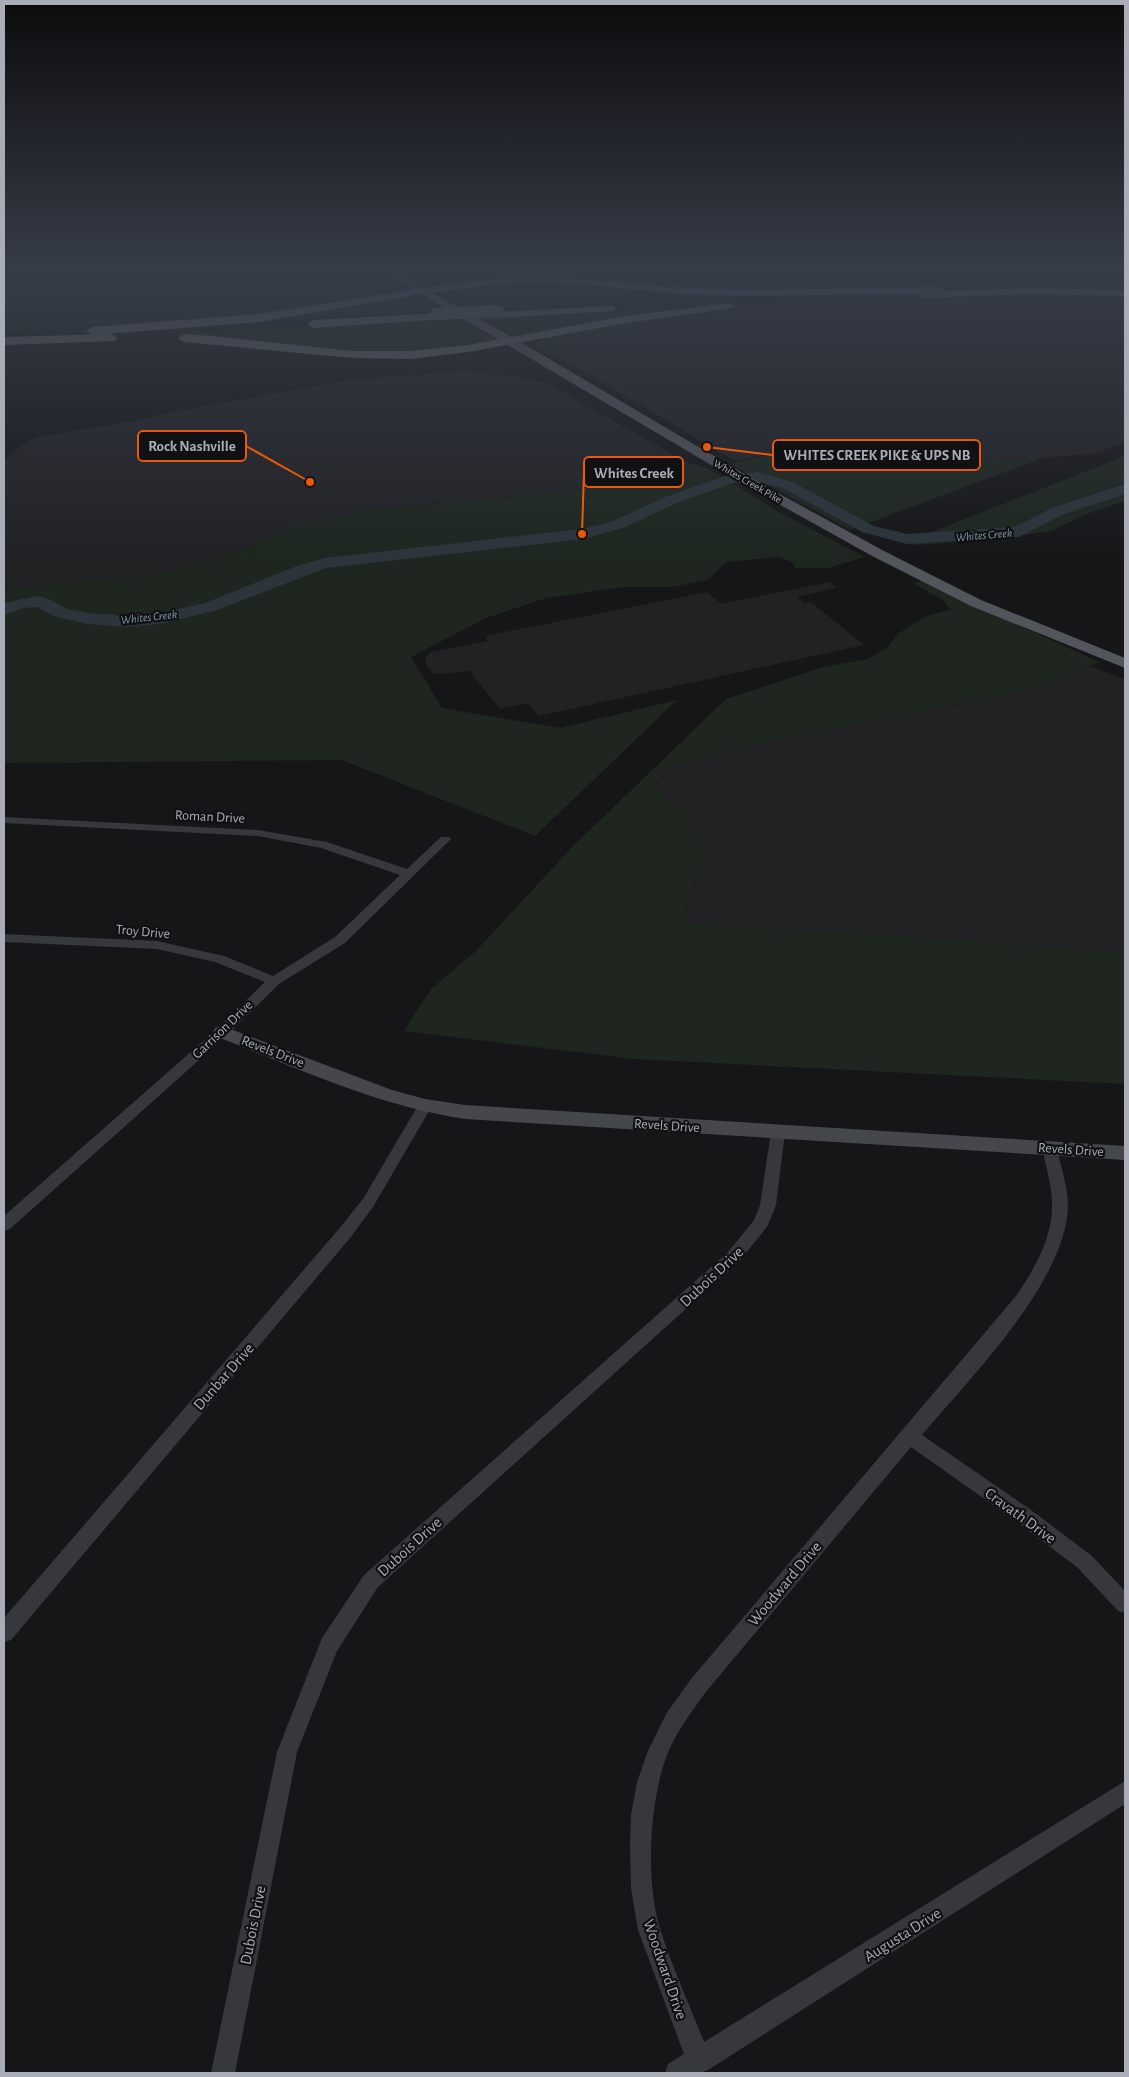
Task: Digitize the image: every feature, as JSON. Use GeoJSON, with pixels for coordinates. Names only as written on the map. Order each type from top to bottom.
{"type":"FeatureCollection","features":[{"type":"Feature","properties":{"kind":"main road","name":"Whites Creek Pike"},"geometry":{"type":"LineString","coordinates":[[555,367],[760,488],[884,557],[976,603],[1125,663]]}},
{"type":"Feature","properties":{"kind":"street","name":"Roman Drive"},"geometry":{"type":"LineString","coordinates":[[4,820],[266,834],[322,845],[409,874]]}},
{"type":"Feature","properties":{"kind":"street","name":"Garrison Drive"},"geometry":{"type":"LineString","coordinates":[[4,1225],[222,1032],[274,981],[340,940],[445,839]]}},
{"type":"Feature","properties":{"kind":"street","name":"Troy Drive"},"geometry":{"type":"LineString","coordinates":[[4,938],[158,945],[219,959],[274,981]]}},
{"type":"Feature","properties":{"kind":"street","name":"Revels Drive"},"geometry":{"type":"LineString","coordinates":[[222,1032],[386,1095],[424,1106],[512,1115],[1125,1152]]}},
{"type":"Feature","properties":{"kind":"street","name":"Dunbar Drive"},"geometry":{"type":"LineString","coordinates":[[4,1633],[344,1234],[368,1203],[424,1106]]}},
{"type":"Feature","properties":{"kind":"street","name":"Dubois Drive"},"geometry":{"type":"LineString","coordinates":[[223,2073],[287,1752],[329,1646],[371,1581],[734,1256],[761,1223],[768,1205],[778,1132]]}},
{"type":"Feature","properties":{"kind":"street","name":"Woodward Drive"},"geometry":{"type":"LineString","coordinates":[[699,2061],[649,1930],[642,1888],[642,1815],[658,1751],[673,1721],[698,1686],[908,1435],[1014,1313],[1037,1278],[1056,1234],[1060,1207],[1049,1147]]}},
{"type":"Feature","properties":{"kind":"street","name":"Cravath Drive"},"geometry":{"type":"LineString","coordinates":[[908,1435],[1024,1516],[1085,1562],[1125,1604]]}},
{"type":"Feature","properties":{"kind":"street","name":"Augusta Drive"},"geometry":{"type":"LineString","coordinates":[[677,2073],[699,2061],[1125,1792]]}},
{"type":"Feature","properties":{"kind":"shaded area"},"geometry":{"type":"Polygon","coordinates":[[[577,367],[1125,367],[1125,443],[1092,454],[967,463],[895,460],[808,444],[735,461],[577,367]]]}},
{"type":"Feature","properties":{"kind":"shaded area"},"geometry":{"type":"Polygon","coordinates":[[[463,371],[523,378],[547,384],[689,463],[680,471],[553,493],[376,509],[293,528],[232,554],[164,574],[53,584],[4,592],[4,461],[18,447],[37,437],[139,420],[193,408],[345,381],[463,371]]]}},
{"type":"Feature","properties":{"kind":"shaded area"},"geometry":{"type":"Polygon","coordinates":[[[808,444],[895,460],[967,463],[1045,457],[850,530],[730,464],[808,444]]]}},
{"type":"Feature","properties":{"kind":"shaded area"},"geometry":{"type":"Polygon","coordinates":[[[1125,456],[1125,501],[1084,515],[1052,531],[990,540],[917,545],[904,543],[1125,456]]]}},
{"type":"Feature","properties":{"kind":"shaded area"},"geometry":{"type":"Polygon","coordinates":[[[689,463],[710,470],[786,516],[865,557],[828,568],[795,568],[792,562],[779,557],[726,562],[708,580],[671,587],[623,587],[546,598],[486,618],[411,657],[442,708],[560,728],[677,700],[535,836],[342,760],[4,763],[4,592],[53,584],[164,574],[232,554],[293,528],[376,509],[553,493],[680,471],[689,463]]]}},
{"type":"Feature","properties":{"kind":"shaded area"},"geometry":{"type":"Polygon","coordinates":[[[923,581],[1099,662],[1049,686],[740,747],[663,769],[654,789],[690,816],[702,862],[682,924],[940,939],[1125,954],[1125,1084],[634,1059],[404,1031],[431,989],[476,951],[573,846],[726,699],[823,667],[868,659],[887,648],[899,633],[924,617],[950,610],[944,601],[913,583],[923,581]]]}},
{"type":"Feature","properties":{"kind":"shaded area"},"geometry":{"type":"Polygon","coordinates":[[[829,582],[837,588],[797,597],[804,603],[811,602],[864,645],[539,716],[527,703],[500,709],[469,671],[434,673],[425,661],[426,656],[431,652],[488,641],[485,636],[707,592],[721,604],[829,582]]]}},
{"type":"Feature","properties":{"kind":"shaded area"},"geometry":{"type":"Polygon","coordinates":[[[1091,666],[1125,680],[1125,954],[940,939],[682,925],[702,862],[654,789],[663,769],[740,747],[1048,686],[1091,666]]]}},
{"type":"Feature","properties":{"kind":"waterway","name":"Whites Creek"},"geometry":{"type":"LineString","coordinates":[[4,610],[22,603],[37,602],[61,612],[95,620],[143,621],[178,616],[211,607],[324,563],[582,534],[617,525],[671,500],[730,479],[757,477],[788,485],[868,529],[907,539],[1019,532],[1058,511],[1125,489]]}},
{"type":"Feature","properties":{"kind":"place","name":"WHITES CREEK PIKE & UPS NB"},"geometry":{"type":"Point","coordinates":[707,447]}},
{"type":"Feature","properties":{"kind":"place","name":"Rock Nashville"},"geometry":{"type":"Point","coordinates":[310,482]}},
{"type":"Feature","properties":{"kind":"place","name":"Whites Creek"},"geometry":{"type":"Point","coordinates":[582,534]}}]}
